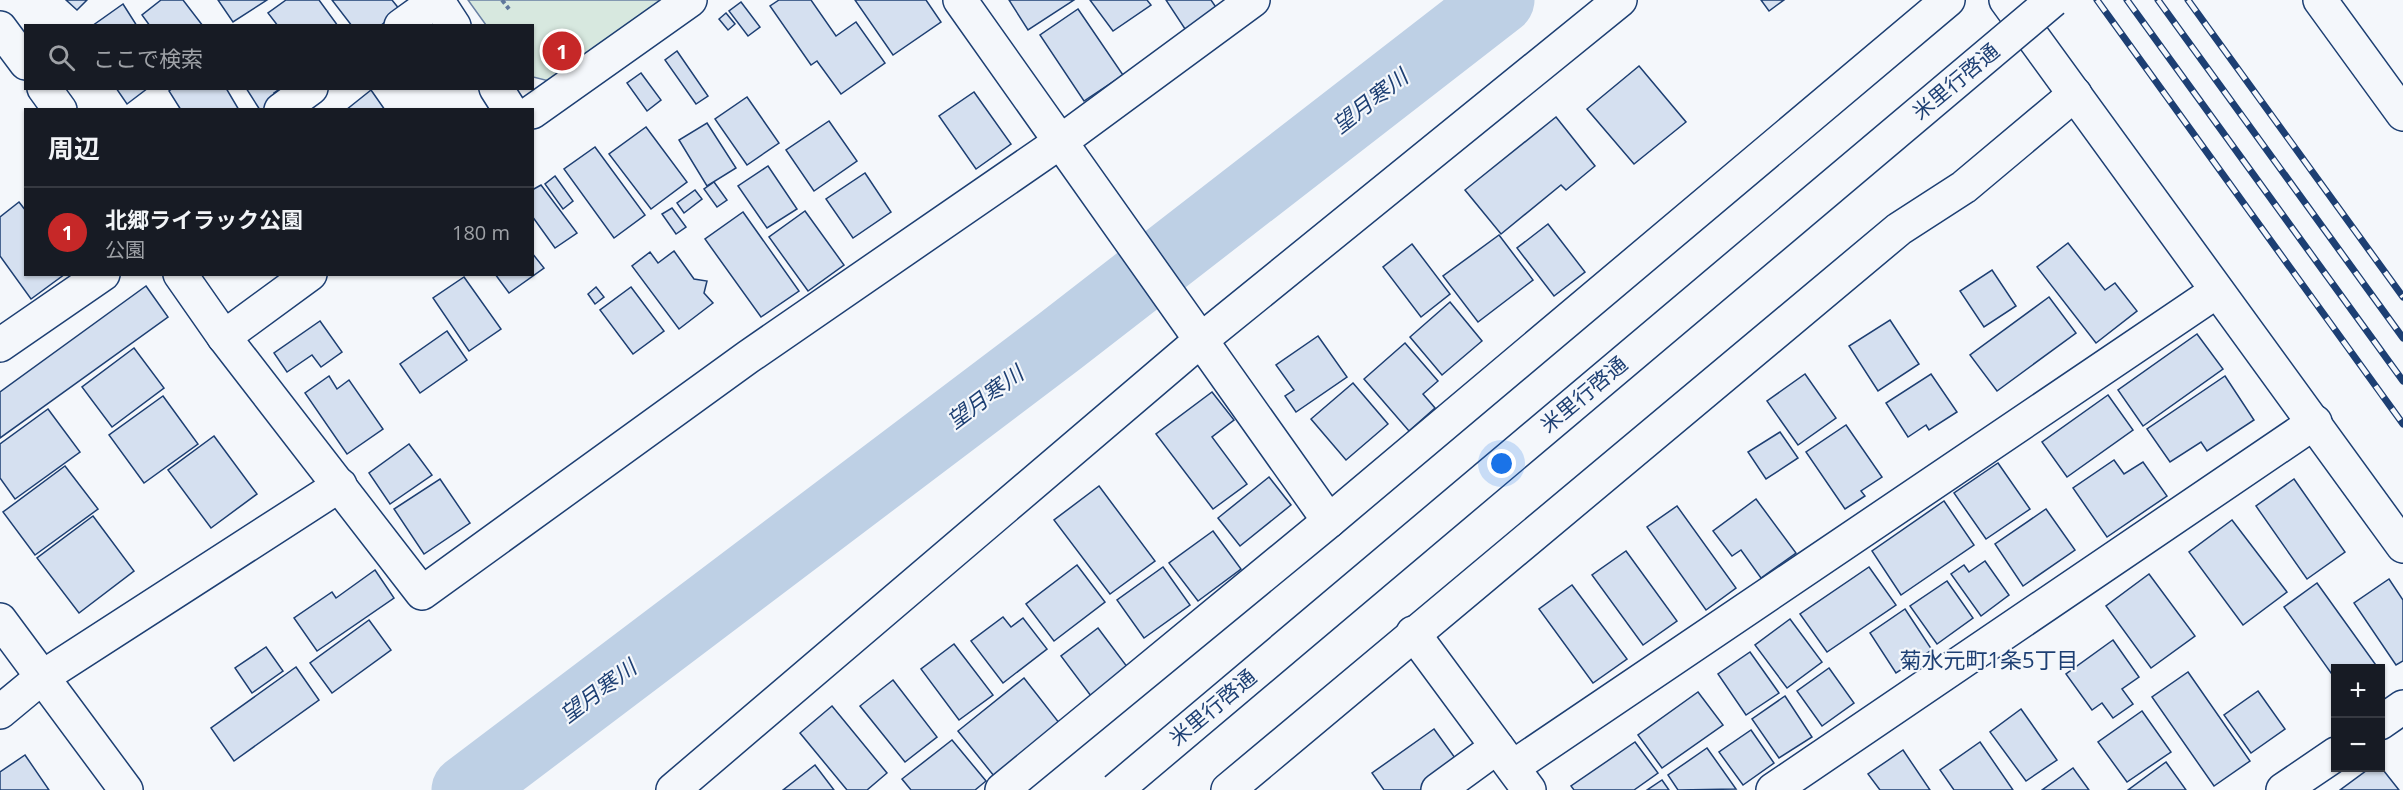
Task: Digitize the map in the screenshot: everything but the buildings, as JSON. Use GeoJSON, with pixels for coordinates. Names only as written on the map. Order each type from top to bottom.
{"type":"FeatureCollection","features":[{"type":"Feature","properties":{"kind":"street"},"geometry":{"type":"LineString","coordinates":[[404,24],[437,0],[453,24]]}},
{"type":"Feature","properties":{"kind":"street"},"geometry":{"type":"LineString","coordinates":[[534,111],[690,0]]}},
{"type":"Feature","properties":{"kind":"street"},"geometry":{"type":"LineString","coordinates":[[960,0],[1329,521]]}},
{"type":"Feature","properties":{"kind":"street"},"geometry":{"type":"LineString","coordinates":[[181,276],[225,337],[422,593],[748,357],[1060,142],[1253,0]]}},
{"type":"Feature","properties":{"kind":"street"},"geometry":{"type":"LineString","coordinates":[[673,790],[1201,340],[1620,0]]}},
{"type":"Feature","properties":{"kind":"street"},"geometry":{"type":"LineString","coordinates":[[1002,790],[1329,521],[1948,0]]}},
{"type":"Feature","properties":{"kind":"street"},"geometry":{"type":"LineString","coordinates":[[2006,0],[2403,546]]}},
{"type":"Feature","properties":{"kind":"street","name":"米里行啓通"},"geometry":{"type":"LineString","coordinates":[[1116,790],[2053,0]]}},
{"type":"Feature","properties":{"kind":"street"},"geometry":{"type":"LineString","coordinates":[[2320,0],[2403,114]]}},
{"type":"Feature","properties":{"kind":"street"},"geometry":{"type":"LineString","coordinates":[[0,28],[24,60]]}},
{"type":"Feature","properties":{"kind":"street"},"geometry":{"type":"LineString","coordinates":[[45,90],[59,108]]}},
{"type":"Feature","properties":{"kind":"street"},"geometry":{"type":"LineString","coordinates":[[284,108],[308,90]]}},
{"type":"Feature","properties":{"kind":"street"},"geometry":{"type":"LineString","coordinates":[[497,90],[509,108]]}},
{"type":"Feature","properties":{"kind":"street"},"geometry":{"type":"LineString","coordinates":[[1228,790],[1899,229],[1964,187],[2075,94]]}},
{"type":"Feature","properties":{"kind":"street"},"geometry":{"type":"LineString","coordinates":[[0,345],[100,276]]}},
{"type":"Feature","properties":{"kind":"street"},"geometry":{"type":"LineString","coordinates":[[225,337],[307,276]]}},
{"type":"Feature","properties":{"kind":"street"},"geometry":{"type":"LineString","coordinates":[[1438,790],[1513,768],[2217,291]]}},
{"type":"Feature","properties":{"kind":"street"},"geometry":{"type":"LineString","coordinates":[[1773,790],[2315,422]]}},
{"type":"Feature","properties":{"kind":"street"},"geometry":{"type":"LineString","coordinates":[[0,712],[41,678],[340,485]]}},
{"type":"Feature","properties":{"kind":"street"},"geometry":{"type":"LineString","coordinates":[[0,620],[126,790]]}},
{"type":"Feature","properties":{"kind":"street"},"geometry":{"type":"LineString","coordinates":[[1413,633],[1513,768]]}},
{"type":"Feature","properties":{"kind":"street"},"geometry":{"type":"LineString","coordinates":[[2385,720],[2403,707]]}},
{"type":"Feature","properties":{"kind":"street"},"geometry":{"type":"LineString","coordinates":[[2283,790],[2331,757]]}},
{"type":"Feature","properties":{"kind":"path"},"geometry":{"type":"LineString","coordinates":[[502,0],[509,9]]}},
{"type":"Feature","properties":{"kind":"shaded area"},"geometry":{"type":"Polygon","coordinates":[[[468,0],[665,0],[549,81],[534,77],[534,24],[485,24],[468,0]]]}},
{"type":"Feature","properties":{"kind":"waterway","name":"望月寒川"},"geometry":{"type":"LineString","coordinates":[[466,790],[1060,341],[1500,0]]}},
{"type":"Feature","properties":{"kind":"railway"},"geometry":{"type":"LineString","coordinates":[[2097,0],[2403,424]]}},
{"type":"Feature","properties":{"kind":"railway"},"geometry":{"type":"LineString","coordinates":[[2127,0],[2403,381]]}},
{"type":"Feature","properties":{"kind":"railway"},"geometry":{"type":"LineString","coordinates":[[2158,0],[2403,338]]}},
{"type":"Feature","properties":{"kind":"railway"},"geometry":{"type":"LineString","coordinates":[[2188,0],[2403,297]]}},
{"type":"Feature","properties":{"kind":"place","name":"北郷ライラック公園"},"geometry":{"type":"Point","coordinates":[562,51]}},
{"type":"Feature","properties":{"kind":"district","name":"菊水元町1条5丁目"},"geometry":{"type":"Point","coordinates":[1989,660]}}]}
